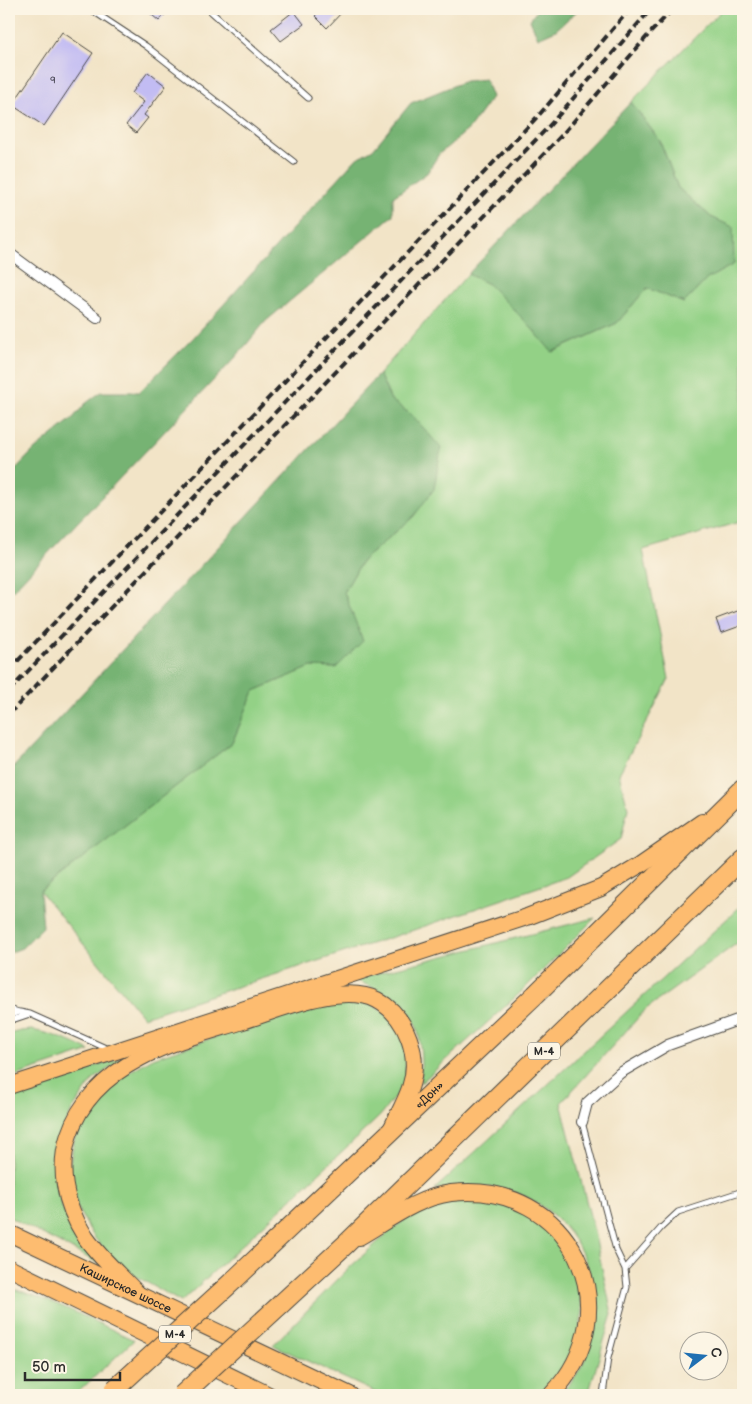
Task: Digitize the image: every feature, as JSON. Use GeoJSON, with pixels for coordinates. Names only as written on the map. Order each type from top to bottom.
{"type":"FeatureCollection","features":[{"type":"Feature","properties":{"kind":"highway","name":"«Дон»"},"geometry":{"type":"LineString","coordinates":[[112,1392],[234,1280],[536,995],[743,789]]}},
{"type":"Feature","properties":{"kind":"highway","name":"М-4"},"geometry":{"type":"LineString","coordinates":[[182,1395],[346,1244],[743,858]]}},
{"type":"Feature","properties":{"kind":"main road"},"geometry":{"type":"LineString","coordinates":[[9,1086],[527,917],[601,888],[726,805]]}},
{"type":"Feature","properties":{"kind":"main road"},"geometry":{"type":"LineString","coordinates":[[137,1293],[103,1259],[87,1239],[70,1205],[63,1180],[63,1158],[76,1120],[92,1093],[118,1071],[140,1058],[170,1045],[257,1016],[326,995],[361,995],[377,1000],[392,1010],[405,1027],[412,1047],[411,1087],[389,1134]]}},
{"type":"Feature","properties":{"kind":"main road"},"geometry":{"type":"LineString","coordinates":[[346,1244],[415,1205],[434,1197],[449,1194],[491,1193],[514,1200],[539,1213],[560,1231],[569,1244],[583,1273],[588,1303],[584,1341],[577,1358],[561,1385],[551,1395]]}},
{"type":"Feature","properties":{"kind":"main road","name":"Каширское шоссе"},"geometry":{"type":"LineString","coordinates":[[9,1233],[350,1395]]}},
{"type":"Feature","properties":{"kind":"main road"},"geometry":{"type":"LineString","coordinates":[[9,1268],[269,1395]]}},
{"type":"Feature","properties":{"kind":"main road"},"geometry":{"type":"LineString","coordinates":[[9,1282],[51,1287]]}},
{"type":"Feature","properties":{"kind":"street"},"geometry":{"type":"LineString","coordinates":[[9,253],[97,318]]}},
{"type":"Feature","properties":{"kind":"street"},"geometry":{"type":"LineString","coordinates":[[582,1122],[588,1103],[620,1073],[668,1045],[743,1018]]}},
{"type":"Feature","properties":{"kind":"lane"},"geometry":{"type":"LineString","coordinates":[[90,9],[146,46],[294,162]]}},
{"type":"Feature","properties":{"kind":"lane"},"geometry":{"type":"LineString","coordinates":[[208,9],[308,98]]}},
{"type":"Feature","properties":{"kind":"lane"},"geometry":{"type":"LineString","coordinates":[[9,1009],[30,1014],[112,1051]]}},
{"type":"Feature","properties":{"kind":"lane"},"geometry":{"type":"LineString","coordinates":[[9,1015],[20,1012]]}},
{"type":"Feature","properties":{"kind":"lane"},"geometry":{"type":"LineString","coordinates":[[9,1021],[30,1014]]}},
{"type":"Feature","properties":{"kind":"lane"},"geometry":{"type":"LineString","coordinates":[[582,1122],[616,1250],[625,1269],[627,1287],[608,1358],[604,1395]]}},
{"type":"Feature","properties":{"kind":"lane"},"geometry":{"type":"LineString","coordinates":[[625,1269],[678,1212],[743,1191]]}},
{"type":"Feature","properties":{"kind":"green space"},"geometry":{"type":"Polygon","coordinates":[[[538,9],[579,9],[556,30],[538,38],[530,20],[538,9]]]}},
{"type":"Feature","properties":{"kind":"green space"},"geometry":{"type":"Polygon","coordinates":[[[723,9],[743,9],[743,521],[643,550],[669,679],[619,774],[628,808],[621,839],[567,877],[405,933],[143,1017],[40,891],[232,743],[254,691],[311,667],[336,668],[344,592],[362,561],[414,516],[413,416],[391,400],[379,374],[468,274],[488,284],[553,352],[617,323],[647,288],[684,303],[707,279],[734,264],[732,227],[711,217],[678,188],[660,141],[631,102],[723,9]]]}},
{"type":"Feature","properties":{"kind":"green space"},"geometry":{"type":"Polygon","coordinates":[[[485,79],[492,97],[469,129],[439,154],[427,173],[393,197],[393,215],[266,321],[235,358],[9,594],[9,476],[34,450],[101,392],[139,392],[194,337],[357,158],[373,149],[411,103],[465,81],[485,79]]]}},
{"type":"Feature","properties":{"kind":"green space"},"geometry":{"type":"Polygon","coordinates":[[[631,102],[660,141],[678,188],[711,217],[733,227],[734,264],[707,279],[684,303],[647,288],[617,323],[552,352],[528,324],[488,284],[468,274],[631,102]]]}},
{"type":"Feature","properties":{"kind":"green space"},"geometry":{"type":"Polygon","coordinates":[[[379,374],[391,400],[413,416],[441,448],[434,489],[414,516],[362,561],[344,592],[363,641],[336,668],[311,667],[254,691],[232,743],[40,891],[43,927],[22,948],[9,953],[9,772],[379,374]]]}},
{"type":"Feature","properties":{"kind":"green space"},"geometry":{"type":"Polygon","coordinates":[[[743,904],[743,939],[646,1009],[561,1103],[594,1231],[612,1314],[588,1395],[559,1395],[579,1370],[591,1342],[595,1312],[592,1282],[582,1253],[565,1228],[542,1207],[514,1192],[485,1187],[435,1189],[743,904]]]}},
{"type":"Feature","properties":{"kind":"green space"},"geometry":{"type":"Polygon","coordinates":[[[595,918],[521,992],[421,1083],[420,1042],[417,1027],[411,1015],[402,1005],[390,997],[353,979],[595,918]]]}},
{"type":"Feature","properties":{"kind":"green space"},"geometry":{"type":"Polygon","coordinates":[[[342,999],[371,1003],[393,1019],[406,1046],[405,1083],[380,1116],[181,1302],[127,1271],[107,1253],[94,1237],[77,1208],[69,1168],[75,1136],[94,1102],[117,1079],[153,1058],[257,1023],[342,999]]]}},
{"type":"Feature","properties":{"kind":"green space"},"geometry":{"type":"Polygon","coordinates":[[[32,1030],[62,1038],[90,1051],[9,1078],[9,1034],[32,1030]]]}},
{"type":"Feature","properties":{"kind":"green space"},"geometry":{"type":"Polygon","coordinates":[[[125,1057],[93,1080],[72,1110],[59,1139],[55,1168],[61,1205],[73,1232],[100,1264],[9,1217],[9,1093],[125,1057]]]}},
{"type":"Feature","properties":{"kind":"green space"},"geometry":{"type":"Polygon","coordinates":[[[479,1198],[516,1207],[559,1239],[576,1271],[583,1311],[576,1345],[549,1390],[542,1395],[381,1395],[273,1345],[348,1269],[391,1230],[411,1215],[444,1200],[479,1198]]]}},
{"type":"Feature","properties":{"kind":"green space"},"geometry":{"type":"Polygon","coordinates":[[[9,1288],[57,1304],[134,1340],[75,1395],[9,1395],[9,1288]]]}},
{"type":"Feature","properties":{"kind":"green space"},"geometry":{"type":"Polygon","coordinates":[[[228,1387],[244,1395],[218,1395],[228,1387]]]}},
{"type":"Feature","properties":{"kind":"building"},"geometry":{"type":"Polygon","coordinates":[[[145,9],[170,9],[159,21],[145,9]]]}},
{"type":"Feature","properties":{"kind":"building"},"geometry":{"type":"Polygon","coordinates":[[[322,9],[328,11],[330,9],[341,9],[343,11],[327,28],[315,16],[322,9]]]}},
{"type":"Feature","properties":{"kind":"building"},"geometry":{"type":"Polygon","coordinates":[[[294,11],[304,24],[281,41],[271,29],[294,11]]]}},
{"type":"Feature","properties":{"kind":"building"},"geometry":{"type":"Polygon","coordinates":[[[62,32],[93,53],[44,126],[12,105],[62,32]]]}},
{"type":"Feature","properties":{"kind":"building"},"geometry":{"type":"Polygon","coordinates":[[[148,72],[166,86],[144,115],[148,118],[136,133],[126,125],[144,102],[132,93],[148,72]]]}},
{"type":"Feature","properties":{"kind":"building"},"geometry":{"type":"Polygon","coordinates":[[[743,609],[743,625],[721,633],[716,619],[743,609]]]}},
{"type":"Feature","properties":{"kind":"railway"},"geometry":{"type":"LineString","coordinates":[[9,670],[539,115],[630,9]]}},
{"type":"Feature","properties":{"kind":"railway"},"geometry":{"type":"LineString","coordinates":[[9,691],[550,125],[651,9]]}},
{"type":"Feature","properties":{"kind":"railway"},"geometry":{"type":"LineString","coordinates":[[9,714],[561,136],[673,9]]}}]}
